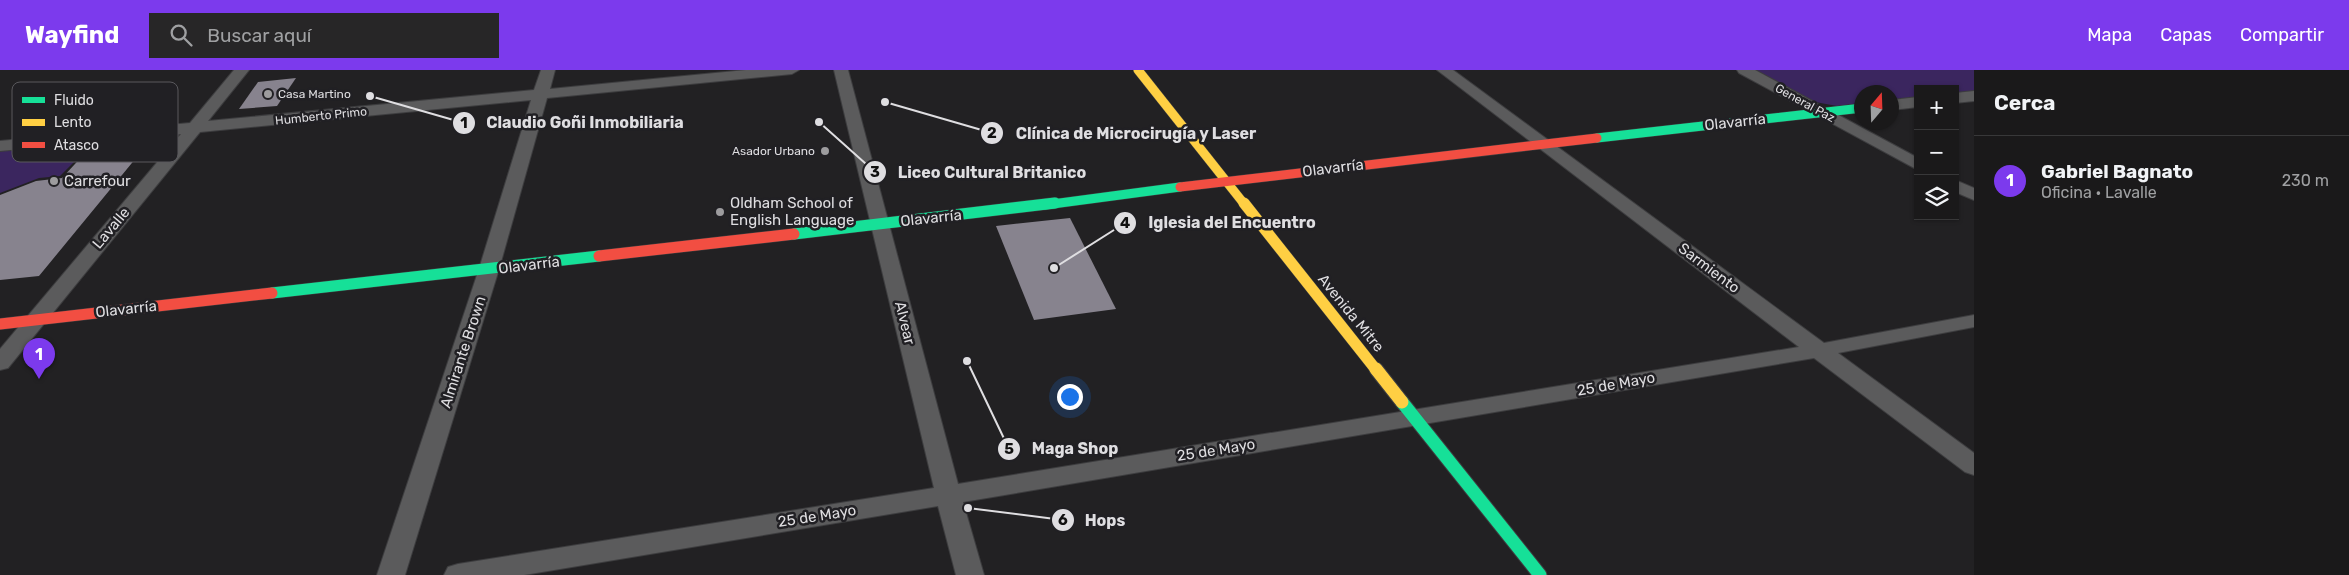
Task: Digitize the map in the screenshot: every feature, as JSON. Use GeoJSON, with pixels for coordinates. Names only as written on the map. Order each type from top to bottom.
{"type":"FeatureCollection","features":[{"type":"Feature","properties":{"kind":"street","name":"Lavalle"},"geometry":{"type":"LineString","coordinates":[[178,148],[242,70]]}},
{"type":"Feature","properties":{"kind":"street","name":"Almirante Brown"},"geometry":{"type":"LineString","coordinates":[[392,575],[489,269],[548,70]]}},
{"type":"Feature","properties":{"kind":"street","name":"Humberto Primo"},"geometry":{"type":"LineString","coordinates":[[178,130],[792,70]]}},
{"type":"Feature","properties":{"kind":"street","name":"Alvear"},"geometry":{"type":"LineString","coordinates":[[841,70],[970,575]]}},
{"type":"Feature","properties":{"kind":"street","name":"Avenida Mitre"},"geometry":{"type":"LineString","coordinates":[[1138,70],[1540,575]]}},
{"type":"Feature","properties":{"kind":"street","name":"Sarmiento"},"geometry":{"type":"LineString","coordinates":[[1444,70],[1974,466]]}},
{"type":"Feature","properties":{"kind":"street","name":"General Paz"},"geometry":{"type":"LineString","coordinates":[[1744,70],[1914,162]]}},
{"type":"Feature","properties":{"kind":"street"},"geometry":{"type":"LineString","coordinates":[[1959,98],[1974,96]]}},
{"type":"Feature","properties":{"kind":"street"},"geometry":{"type":"LineString","coordinates":[[1899,104],[1914,102]]}},
{"type":"Feature","properties":{"kind":"street","name":"Olavarría"},"geometry":{"type":"LineString","coordinates":[[0,324],[880,224],[1226,181],[1854,109]]}},
{"type":"Feature","properties":{"kind":"street","name":"Lavalle"},"geometry":{"type":"LineString","coordinates":[[0,364],[35,319],[167,162]]}},
{"type":"Feature","properties":{"kind":"street"},"geometry":{"type":"LineString","coordinates":[[1959,187],[1974,195]]}},
{"type":"Feature","properties":{"kind":"street","name":"25 de Mayo"},"geometry":{"type":"LineString","coordinates":[[458,575],[1416,418],[1820,350],[1974,320]]}},
{"type":"Feature","properties":{"kind":"shaded area"},"geometry":{"type":"Polygon","coordinates":[[[1756,70],[1974,70],[1974,91],[1959,93],[1959,85],[1914,85],[1914,97],[1899,99],[1899,85],[1854,85],[1854,104],[1837,106],[1815,102],[1756,70]]]}},
{"type":"Feature","properties":{"kind":"shaded area"},"geometry":{"type":"Polygon","coordinates":[[[12,150],[12,162],[74,162],[60,176],[39,178],[0,193],[0,151],[12,150]]]}},
{"type":"Feature","properties":{"kind":"building","name":"Casa Martino"},"geometry":{"type":"Polygon","coordinates":[[[296,78],[277,106],[239,109],[258,82],[296,78]]]}},
{"type":"Feature","properties":{"kind":"building"},"geometry":{"type":"Polygon","coordinates":[[[77,162],[133,162],[39,276],[0,280],[0,195],[36,181],[62,178],[77,162]]]}},
{"type":"Feature","properties":{"kind":"building"},"geometry":{"type":"Polygon","coordinates":[[[1070,218],[1116,309],[1034,320],[996,226],[1070,218]]]}},
{"type":"Feature","properties":{"kind":"traffic: fast"},"geometry":{"type":"LineString","coordinates":[[1597,138],[1854,109]]}},
{"type":"Feature","properties":{"kind":"traffic: fast"},"geometry":{"type":"LineString","coordinates":[[794,234],[1005,210],[1180,187]]}},
{"type":"Feature","properties":{"kind":"traffic: fast"},"geometry":{"type":"LineString","coordinates":[[272,293],[599,256]]}},
{"type":"Feature","properties":{"kind":"traffic: fast"},"geometry":{"type":"LineString","coordinates":[[1402,402],[1540,575]]}},
{"type":"Feature","properties":{"kind":"traffic: slow"},"geometry":{"type":"LineString","coordinates":[[1138,70],[1402,402]]}},
{"type":"Feature","properties":{"kind":"traffic: jam"},"geometry":{"type":"LineString","coordinates":[[1180,187],[1597,138]]}},
{"type":"Feature","properties":{"kind":"traffic: jam"},"geometry":{"type":"LineString","coordinates":[[599,256],[794,234]]}},
{"type":"Feature","properties":{"kind":"traffic: jam"},"geometry":{"type":"LineString","coordinates":[[0,324],[272,293]]}},
{"type":"Feature","properties":{"kind":"place","name":"Casa Martino"},"geometry":{"type":"Point","coordinates":[268,94]}},
{"type":"Feature","properties":{"kind":"place","name":"Claudio Goñi Inmobiliaria"},"geometry":{"type":"Point","coordinates":[370,96]}},
{"type":"Feature","properties":{"kind":"place","name":"Clínica de Microcirugía y Laser"},"geometry":{"type":"Point","coordinates":[885,102]}},
{"type":"Feature","properties":{"kind":"place","name":"Liceo Cultural Britanico"},"geometry":{"type":"Point","coordinates":[819,122]}},
{"type":"Feature","properties":{"kind":"place","name":"Asador Urbano"},"geometry":{"type":"Point","coordinates":[825,151]}},
{"type":"Feature","properties":{"kind":"place","name":"Carrefour"},"geometry":{"type":"Point","coordinates":[54,181]}},
{"type":"Feature","properties":{"kind":"place","name":"Oldham School of English Language"},"geometry":{"type":"Point","coordinates":[720,212]}},
{"type":"Feature","properties":{"kind":"place","name":"Iglesia del Encuentro"},"geometry":{"type":"Point","coordinates":[1054,268]}},
{"type":"Feature","properties":{"kind":"place","name":"Maga Shop"},"geometry":{"type":"Point","coordinates":[967,361]}},
{"type":"Feature","properties":{"kind":"place","name":"Gabriel Bagnato"},"geometry":{"type":"Point","coordinates":[39,379]}},
{"type":"Feature","properties":{"kind":"place","name":"Hops"},"geometry":{"type":"Point","coordinates":[968,508]}}]}
